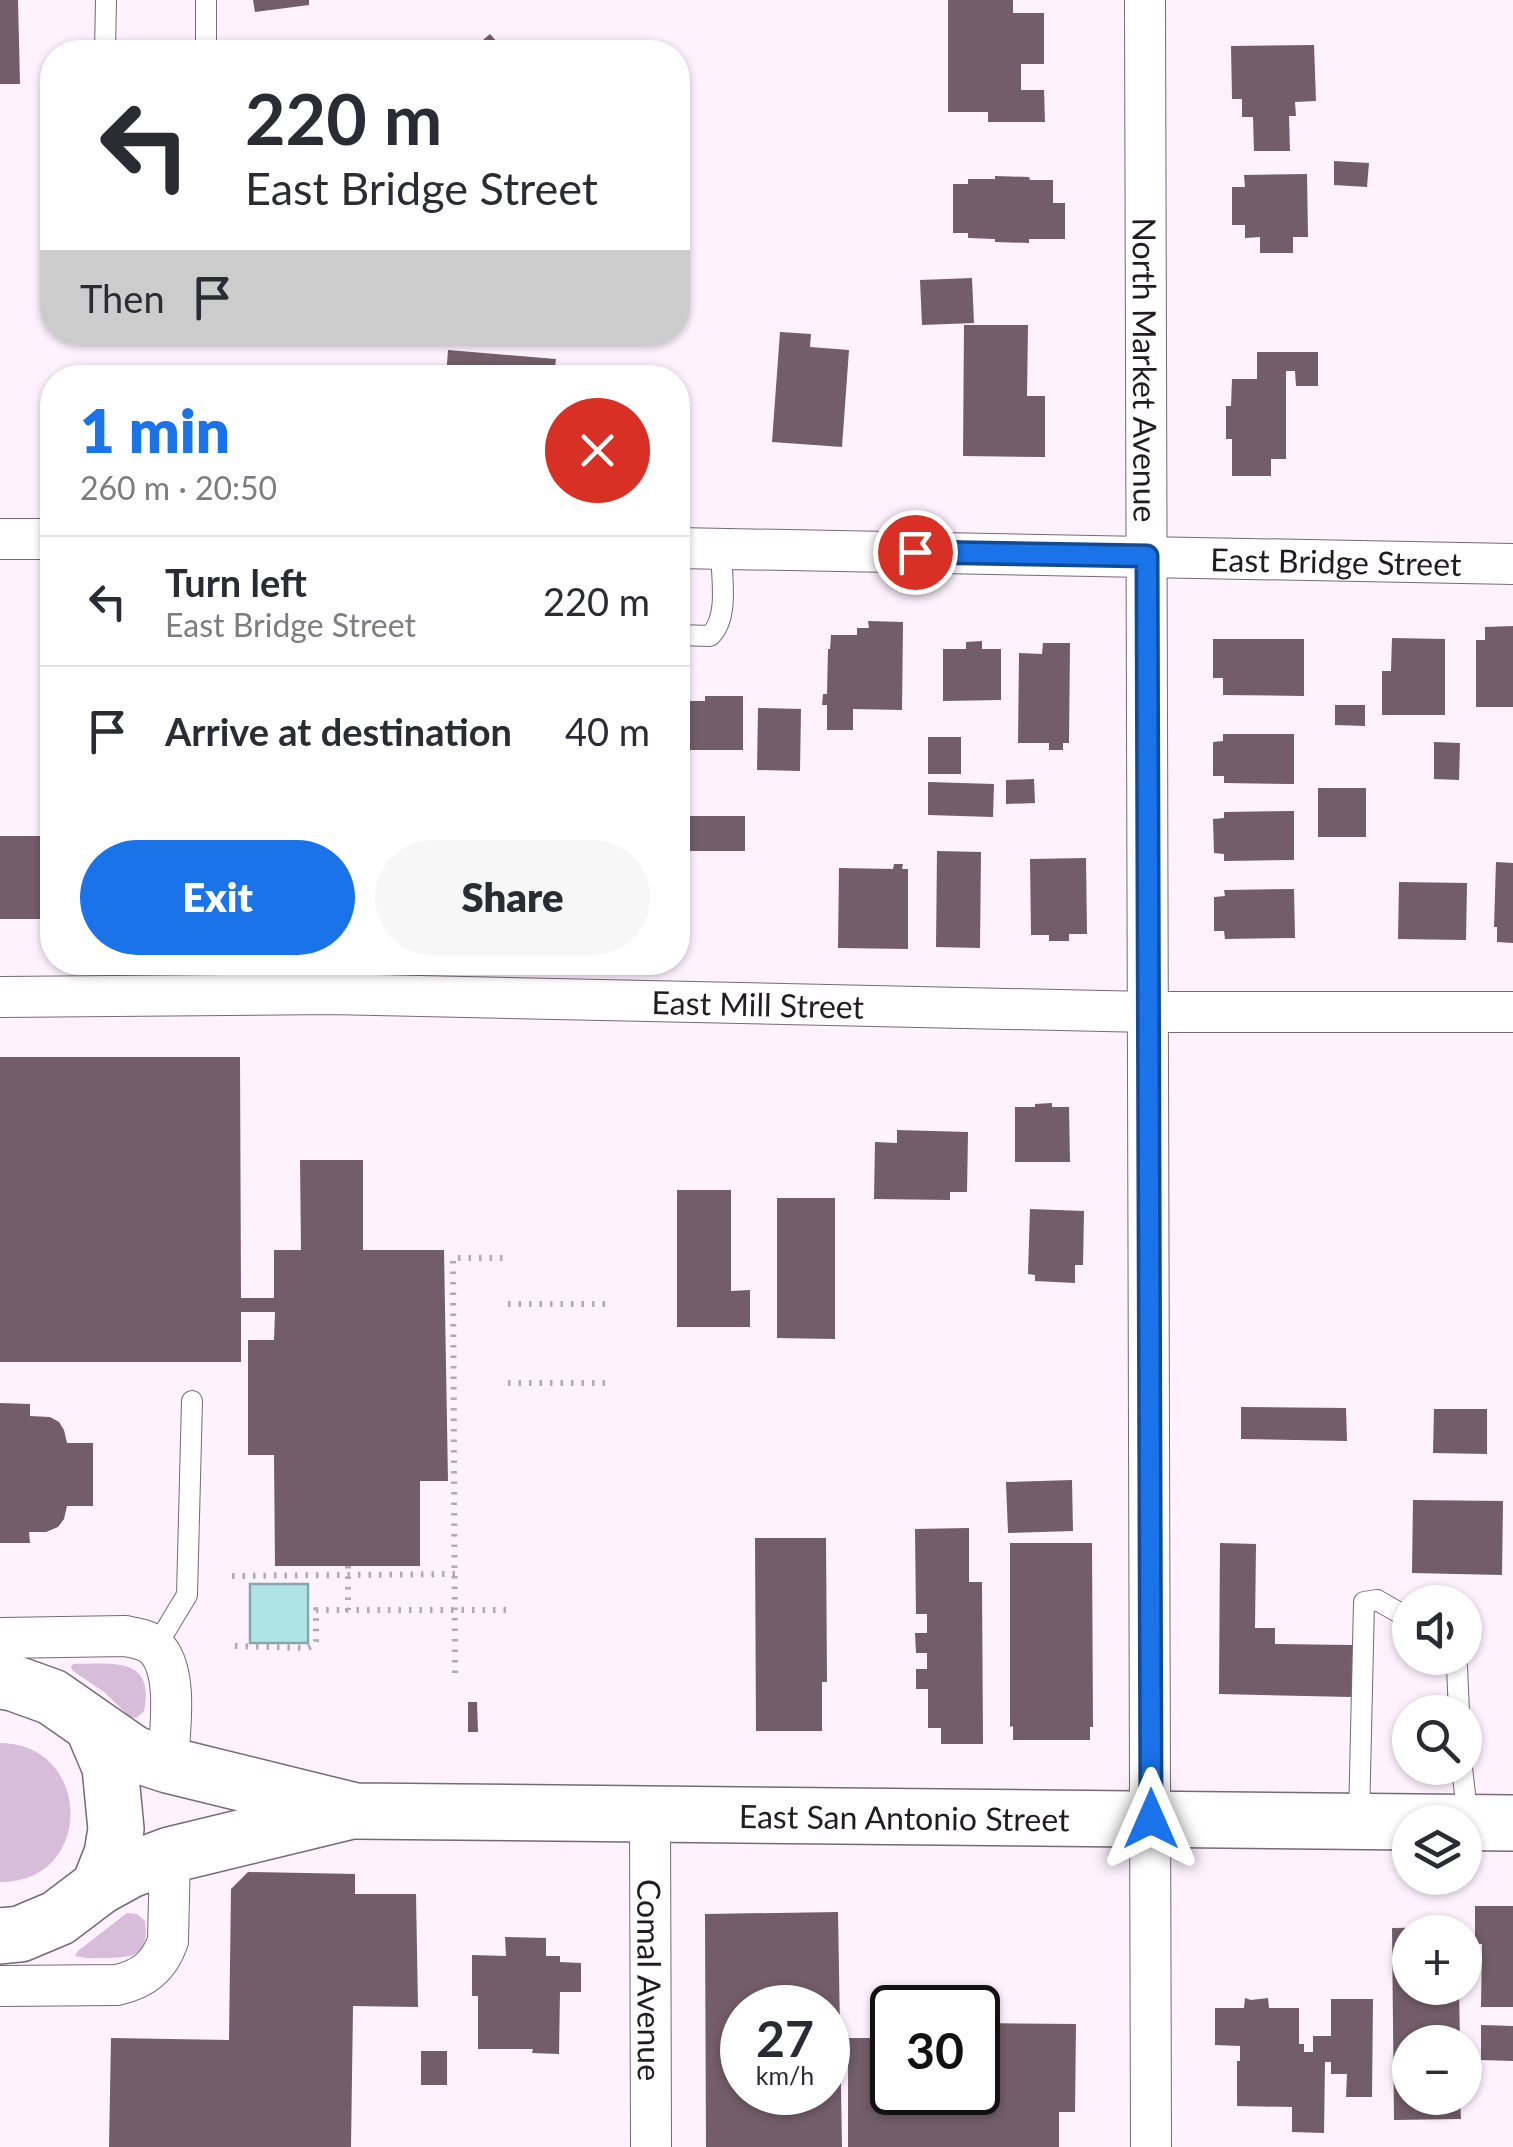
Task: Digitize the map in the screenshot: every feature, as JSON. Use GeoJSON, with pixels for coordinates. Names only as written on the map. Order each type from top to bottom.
{"type":"FeatureCollection","features":[{"type":"Feature","properties":{"kind":"main road","name":"East San Antonio Street"},"geometry":{"type":"LineString","coordinates":[[0,1681],[52,1697],[134,1754],[354,1810],[1490,1822]]}},
{"type":"Feature","properties":{"kind":"main road"},"geometry":{"type":"LineString","coordinates":[[93,1727],[110,1767],[116,1828],[112,1854],[99,1887]]}},
{"type":"Feature","properties":{"kind":"main road","name":"East San Antonio Street"},"geometry":{"type":"LineString","coordinates":[[0,1936],[20,1934],[58,1918],[99,1887],[170,1854],[354,1810]]}},
{"type":"Feature","properties":{"kind":"street","name":"North Market Avenue"},"geometry":{"type":"LineString","coordinates":[[1145,0],[1151,2147]]}},
{"type":"Feature","properties":{"kind":"street"},"geometry":{"type":"LineString","coordinates":[[0,539],[40,539]]}},
{"type":"Feature","properties":{"kind":"street","name":"East Bridge Street"},"geometry":{"type":"LineString","coordinates":[[690,548],[1513,564]]}},
{"type":"Feature","properties":{"kind":"street","name":"East Mill Street"},"geometry":{"type":"LineString","coordinates":[[0,997],[406,995],[1148,1012],[1513,1012]]}},
{"type":"Feature","properties":{"kind":"street"},"geometry":{"type":"LineString","coordinates":[[0,1638],[125,1636],[142,1639],[156,1648],[164,1662],[171,1694],[168,1765]]}},
{"type":"Feature","properties":{"kind":"street","name":"Comal Avenue"},"geometry":{"type":"LineString","coordinates":[[650,1815],[651,2147]]}},
{"type":"Feature","properties":{"kind":"street"},"geometry":{"type":"LineString","coordinates":[[0,1986],[117,1985],[131,1982],[154,1968],[168,1941],[170,1854]]}},
{"type":"Feature","properties":{"kind":"lane"},"geometry":{"type":"LineString","coordinates":[[105,40],[106,0]]}},
{"type":"Feature","properties":{"kind":"lane"},"geometry":{"type":"LineString","coordinates":[[206,0],[206,40]]}},
{"type":"Feature","properties":{"kind":"lane"},"geometry":{"type":"LineString","coordinates":[[690,635],[710,636],[718,628],[722,614],[721,549]]}},
{"type":"Feature","properties":{"kind":"lane"},"geometry":{"type":"LineString","coordinates":[[156,1648],[188,1594],[192,1402]]}},
{"type":"Feature","properties":{"kind":"lane"},"geometry":{"type":"LineString","coordinates":[[1359,1821],[1364,1602],[1377,1600],[1392,1609]]}},
{"type":"Feature","properties":{"kind":"lane"},"geometry":{"type":"LineString","coordinates":[[1471,1785],[1490,1822]]}},
{"type":"Feature","properties":{"kind":"path"},"geometry":{"type":"LineString","coordinates":[[455,1672],[453,1258],[508,1258]]}},
{"type":"Feature","properties":{"kind":"path"},"geometry":{"type":"LineString","coordinates":[[508,1304],[607,1304]]}},
{"type":"Feature","properties":{"kind":"path"},"geometry":{"type":"LineString","coordinates":[[508,1382],[607,1382]]}},
{"type":"Feature","properties":{"kind":"path"},"geometry":{"type":"LineString","coordinates":[[232,1576],[348,1570],[454,1574]]}},
{"type":"Feature","properties":{"kind":"path"},"geometry":{"type":"LineString","coordinates":[[348,1570],[348,1610]]}},
{"type":"Feature","properties":{"kind":"path"},"geometry":{"type":"LineString","coordinates":[[235,1646],[312,1647],[316,1641],[316,1610],[509,1610]]}},
{"type":"Feature","properties":{"kind":"shaded area"},"geometry":{"type":"Polygon","coordinates":[[[73,1664],[116,1664],[137,1672],[146,1693],[144,1711],[136,1718],[130,1717],[104,1692],[73,1671],[73,1664]]]}},
{"type":"Feature","properties":{"kind":"shaded area"},"geometry":{"type":"Polygon","coordinates":[[[0,1743],[31,1749],[53,1765],[66,1788],[70,1814],[66,1839],[53,1861],[31,1877],[0,1882],[0,1743]]]}},
{"type":"Feature","properties":{"kind":"shaded area"},"geometry":{"type":"Polygon","coordinates":[[[127,1913],[137,1914],[145,1921],[145,1941],[139,1952],[118,1957],[75,1956],[78,1951],[127,1913]]]}},
{"type":"Feature","properties":{"kind":"water"},"geometry":{"type":"Polygon","coordinates":[[[250,1584],[308,1584],[308,1643],[250,1643],[250,1584]]]}},
{"type":"Feature","properties":{"kind":"building"},"geometry":{"type":"Polygon","coordinates":[[[0,0],[18,0],[20,84],[0,84],[0,0]]]}},
{"type":"Feature","properties":{"kind":"building"},"geometry":{"type":"Polygon","coordinates":[[[253,0],[309,0],[309,5],[255,12],[253,0]]]}},
{"type":"Feature","properties":{"kind":"building"},"geometry":{"type":"Polygon","coordinates":[[[948,0],[1013,0],[1013,13],[1044,13],[1044,64],[1021,64],[1021,90],[1044,90],[1045,122],[988,122],[988,112],[948,112],[948,0]]]}},
{"type":"Feature","properties":{"kind":"building"},"geometry":{"type":"Polygon","coordinates":[[[1314,45],[1316,101],[1295,102],[1296,116],[1289,116],[1290,151],[1254,151],[1253,117],[1242,117],[1242,99],[1232,99],[1231,46],[1314,45]]]}},
{"type":"Feature","properties":{"kind":"building"},"geometry":{"type":"Polygon","coordinates":[[[1334,161],[1369,163],[1367,187],[1334,185],[1334,161]]]}},
{"type":"Feature","properties":{"kind":"building"},"geometry":{"type":"Polygon","coordinates":[[[1307,174],[1308,237],[1293,237],[1293,253],[1260,253],[1260,237],[1245,238],[1245,225],[1232,225],[1232,187],[1245,187],[1244,175],[1307,174]]]}},
{"type":"Feature","properties":{"kind":"building"},"geometry":{"type":"Polygon","coordinates":[[[995,176],[1053,180],[1053,203],[1065,203],[1065,239],[995,242],[968,238],[968,233],[953,233],[953,184],[995,176]]]}},
{"type":"Feature","properties":{"kind":"building"},"geometry":{"type":"Polygon","coordinates":[[[972,278],[974,323],[922,325],[920,280],[972,278]]]}},
{"type":"Feature","properties":{"kind":"building"},"geometry":{"type":"Polygon","coordinates":[[[964,325],[1028,325],[1027,396],[1045,396],[1045,457],[963,456],[964,325]]]}},
{"type":"Feature","properties":{"kind":"building"},"geometry":{"type":"Polygon","coordinates":[[[780,332],[811,334],[810,347],[849,350],[842,447],[772,442],[780,332]]]}},
{"type":"Feature","properties":{"kind":"building"},"geometry":{"type":"Polygon","coordinates":[[[448,350],[556,359],[555,365],[447,365],[448,350]]]}},
{"type":"Feature","properties":{"kind":"building"},"geometry":{"type":"Polygon","coordinates":[[[1257,352],[1318,352],[1318,386],[1296,386],[1295,371],[1286,371],[1286,459],[1271,459],[1271,476],[1232,476],[1232,439],[1226,439],[1226,406],[1231,406],[1232,379],[1257,379],[1257,352]]]}},
{"type":"Feature","properties":{"kind":"building"},"geometry":{"type":"Polygon","coordinates":[[[868,621],[903,622],[902,710],[853,709],[853,730],[827,730],[827,705],[822,705],[823,694],[827,694],[831,635],[857,635],[857,628],[869,628],[868,621]]]}},
{"type":"Feature","properties":{"kind":"building"},"geometry":{"type":"Polygon","coordinates":[[[1513,626],[1513,707],[1476,707],[1476,640],[1485,640],[1485,627],[1513,626]]]}},
{"type":"Feature","properties":{"kind":"building"},"geometry":{"type":"Polygon","coordinates":[[[1392,638],[1445,639],[1445,715],[1382,715],[1382,671],[1391,671],[1392,638]]]}},
{"type":"Feature","properties":{"kind":"building"},"geometry":{"type":"Polygon","coordinates":[[[1213,639],[1304,639],[1304,696],[1223,695],[1223,678],[1213,678],[1213,639]]]}},
{"type":"Feature","properties":{"kind":"building"},"geometry":{"type":"Polygon","coordinates":[[[982,641],[982,649],[1001,649],[1001,700],[943,701],[943,649],[966,649],[966,642],[982,641]]]}},
{"type":"Feature","properties":{"kind":"building"},"geometry":{"type":"Polygon","coordinates":[[[1043,643],[1070,643],[1069,743],[1063,743],[1063,750],[1049,750],[1049,743],[1018,743],[1019,653],[1042,654],[1043,643]]]}},
{"type":"Feature","properties":{"kind":"building"},"geometry":{"type":"Polygon","coordinates":[[[705,696],[743,696],[743,750],[690,750],[690,701],[705,701],[705,696]]]}},
{"type":"Feature","properties":{"kind":"building"},"geometry":{"type":"Polygon","coordinates":[[[1335,705],[1365,705],[1365,726],[1335,725],[1335,705]]]}},
{"type":"Feature","properties":{"kind":"building"},"geometry":{"type":"Polygon","coordinates":[[[758,708],[801,709],[800,771],[757,770],[758,708]]]}},
{"type":"Feature","properties":{"kind":"building"},"geometry":{"type":"Polygon","coordinates":[[[1223,734],[1294,734],[1294,784],[1224,783],[1224,776],[1213,776],[1213,742],[1223,741],[1223,734]]]}},
{"type":"Feature","properties":{"kind":"building"},"geometry":{"type":"Polygon","coordinates":[[[928,737],[961,737],[961,774],[928,774],[928,737]]]}},
{"type":"Feature","properties":{"kind":"building"},"geometry":{"type":"Polygon","coordinates":[[[1434,742],[1460,743],[1459,780],[1434,779],[1434,742]]]}},
{"type":"Feature","properties":{"kind":"building"},"geometry":{"type":"Polygon","coordinates":[[[1034,779],[1035,803],[1006,804],[1006,780],[1034,779]]]}},
{"type":"Feature","properties":{"kind":"building"},"geometry":{"type":"Polygon","coordinates":[[[928,782],[994,784],[993,817],[928,815],[928,782]]]}},
{"type":"Feature","properties":{"kind":"building"},"geometry":{"type":"Polygon","coordinates":[[[1318,788],[1366,788],[1366,837],[1318,837],[1318,788]]]}},
{"type":"Feature","properties":{"kind":"building"},"geometry":{"type":"Polygon","coordinates":[[[1294,811],[1294,860],[1224,861],[1224,854],[1214,853],[1213,819],[1224,818],[1224,812],[1294,811]]]}},
{"type":"Feature","properties":{"kind":"building"},"geometry":{"type":"Polygon","coordinates":[[[690,816],[745,816],[745,851],[690,851],[690,816]]]}},
{"type":"Feature","properties":{"kind":"building"},"geometry":{"type":"Polygon","coordinates":[[[0,836],[40,836],[40,919],[0,919],[0,836]]]}},
{"type":"Feature","properties":{"kind":"building"},"geometry":{"type":"Polygon","coordinates":[[[937,851],[981,852],[980,948],[936,947],[937,851]]]}},
{"type":"Feature","properties":{"kind":"building"},"geometry":{"type":"Polygon","coordinates":[[[1086,858],[1087,934],[1069,934],[1069,941],[1049,941],[1049,935],[1031,935],[1030,859],[1086,858]]]}},
{"type":"Feature","properties":{"kind":"building"},"geometry":{"type":"Polygon","coordinates":[[[1496,862],[1513,863],[1513,943],[1497,942],[1496,862]]]}},
{"type":"Feature","properties":{"kind":"building"},"geometry":{"type":"Polygon","coordinates":[[[894,864],[903,864],[902,869],[908,869],[908,949],[838,948],[839,868],[893,869],[894,864]]]}},
{"type":"Feature","properties":{"kind":"building"},"geometry":{"type":"Polygon","coordinates":[[[1399,882],[1467,883],[1466,940],[1398,939],[1399,882]]]}},
{"type":"Feature","properties":{"kind":"building"},"geometry":{"type":"Polygon","coordinates":[[[1294,889],[1295,938],[1225,939],[1224,931],[1214,931],[1214,897],[1225,896],[1224,890],[1294,889]]]}},
{"type":"Feature","properties":{"kind":"building"},"geometry":{"type":"Polygon","coordinates":[[[0,1057],[240,1057],[241,1298],[274,1298],[274,1250],[301,1250],[300,1160],[363,1160],[363,1250],[444,1250],[448,1481],[420,1481],[420,1566],[275,1566],[274,1455],[248,1455],[248,1340],[274,1340],[275,1312],[241,1312],[241,1362],[0,1362],[0,1057]]]}},
{"type":"Feature","properties":{"kind":"building"},"geometry":{"type":"Polygon","coordinates":[[[1052,1103],[1052,1107],[1069,1107],[1070,1162],[1015,1162],[1015,1107],[1052,1103]]]}},
{"type":"Feature","properties":{"kind":"building"},"geometry":{"type":"Polygon","coordinates":[[[897,1130],[968,1132],[967,1192],[950,1192],[950,1200],[874,1199],[875,1142],[897,1143],[897,1130]]]}},
{"type":"Feature","properties":{"kind":"building"},"geometry":{"type":"Polygon","coordinates":[[[677,1190],[731,1190],[731,1291],[750,1290],[750,1327],[677,1327],[677,1190]]]}},
{"type":"Feature","properties":{"kind":"building"},"geometry":{"type":"Polygon","coordinates":[[[777,1198],[835,1198],[835,1339],[777,1338],[777,1198]]]}},
{"type":"Feature","properties":{"kind":"building"},"geometry":{"type":"Polygon","coordinates":[[[1030,1209],[1084,1211],[1083,1265],[1075,1265],[1075,1283],[1035,1281],[1035,1275],[1028,1274],[1030,1209]]]}},
{"type":"Feature","properties":{"kind":"building"},"geometry":{"type":"Polygon","coordinates":[[[0,1403],[30,1404],[30,1416],[50,1417],[59,1422],[67,1443],[93,1443],[93,1506],[67,1506],[58,1527],[29,1532],[30,1543],[0,1543],[0,1403]]]}},
{"type":"Feature","properties":{"kind":"building"},"geometry":{"type":"Polygon","coordinates":[[[1241,1407],[1346,1408],[1347,1441],[1241,1439],[1241,1407]]]}},
{"type":"Feature","properties":{"kind":"building"},"geometry":{"type":"Polygon","coordinates":[[[1434,1409],[1487,1409],[1487,1454],[1433,1453],[1434,1409]]]}},
{"type":"Feature","properties":{"kind":"building"},"geometry":{"type":"Polygon","coordinates":[[[1072,1480],[1073,1531],[1008,1533],[1006,1482],[1072,1480]]]}},
{"type":"Feature","properties":{"kind":"building"},"geometry":{"type":"Polygon","coordinates":[[[1413,1500],[1503,1501],[1502,1575],[1412,1573],[1413,1500]]]}},
{"type":"Feature","properties":{"kind":"building"},"geometry":{"type":"Polygon","coordinates":[[[969,1528],[969,1582],[982,1582],[983,1744],[941,1744],[941,1728],[928,1728],[928,1689],[916,1689],[916,1669],[927,1669],[927,1653],[916,1653],[915,1633],[927,1633],[927,1614],[916,1614],[915,1529],[969,1528]]]}},
{"type":"Feature","properties":{"kind":"building"},"geometry":{"type":"Polygon","coordinates":[[[755,1538],[826,1538],[827,1682],[822,1682],[822,1731],[756,1731],[755,1538]]]}},
{"type":"Feature","properties":{"kind":"building"},"geometry":{"type":"Polygon","coordinates":[[[1010,1543],[1092,1543],[1090,1740],[1013,1740],[1010,1543]]]}},
{"type":"Feature","properties":{"kind":"building"},"geometry":{"type":"Polygon","coordinates":[[[1220,1543],[1256,1544],[1255,1628],[1275,1628],[1275,1644],[1352,1645],[1352,1697],[1219,1694],[1220,1543]]]}},
{"type":"Feature","properties":{"kind":"building"},"geometry":{"type":"Polygon","coordinates":[[[468,1702],[477,1702],[478,1732],[468,1732],[468,1702]]]}},
{"type":"Feature","properties":{"kind":"building"},"geometry":{"type":"Polygon","coordinates":[[[248,1872],[355,1874],[355,1894],[416,1894],[418,2007],[353,2006],[351,2147],[109,2147],[111,2038],[229,2040],[231,1889],[248,1872]]]}},
{"type":"Feature","properties":{"kind":"building"},"geometry":{"type":"Polygon","coordinates":[[[1475,1906],[1513,1906],[1513,2007],[1481,2007],[1482,1915],[1475,1915],[1475,1906]]]}},
{"type":"Feature","properties":{"kind":"building"},"geometry":{"type":"Polygon","coordinates":[[[838,1912],[839,1985],[720,1985],[720,2115],[841,2115],[842,2147],[706,2147],[705,1914],[838,1912]]]}},
{"type":"Feature","properties":{"kind":"building"},"geometry":{"type":"Polygon","coordinates":[[[505,1937],[546,1938],[546,1956],[560,1956],[560,1962],[581,1963],[581,1992],[560,1992],[559,2054],[532,2053],[533,2049],[478,2049],[478,1996],[472,1996],[472,1955],[506,1956],[505,1937]]]}},
{"type":"Feature","properties":{"kind":"building"},"geometry":{"type":"Polygon","coordinates":[[[1245,1998],[1268,1998],[1269,2008],[1299,2008],[1299,2044],[1304,2044],[1304,2052],[1313,2052],[1313,2036],[1331,2036],[1331,1999],[1373,1999],[1372,2097],[1346,2097],[1347,2074],[1331,2074],[1331,2062],[1325,2062],[1324,2133],[1292,2132],[1292,2107],[1237,2106],[1240,2046],[1215,2045],[1215,2008],[1244,2008],[1245,1998]]]}},
{"type":"Feature","properties":{"kind":"building"},"geometry":{"type":"Polygon","coordinates":[[[1393,2005],[1459,2005],[1460,2025],[1393,2025],[1393,2005]]]}},
{"type":"Feature","properties":{"kind":"building"},"geometry":{"type":"Polygon","coordinates":[[[1000,2023],[1076,2024],[1075,2112],[1059,2112],[1059,2147],[848,2147],[850,2038],[870,2038],[870,2115],[1000,2115],[1000,2023]]]}},
{"type":"Feature","properties":{"kind":"building"},"geometry":{"type":"Polygon","coordinates":[[[1482,2025],[1513,2026],[1513,2061],[1482,2060],[1482,2025]]]}},
{"type":"Feature","properties":{"kind":"building"},"geometry":{"type":"Polygon","coordinates":[[[421,2051],[447,2051],[447,2085],[421,2085],[421,2051]]]}},
{"type":"Feature","properties":{"kind":"building"},"geometry":{"type":"Polygon","coordinates":[[[1394,2115],[1461,2115],[1461,2119],[1394,2120],[1394,2115]]]}},
{"type":"Feature","properties":{"kind":"route"},"geometry":{"type":"LineString","coordinates":[[915,552],[1147,556],[1151,1819]]}}]}
